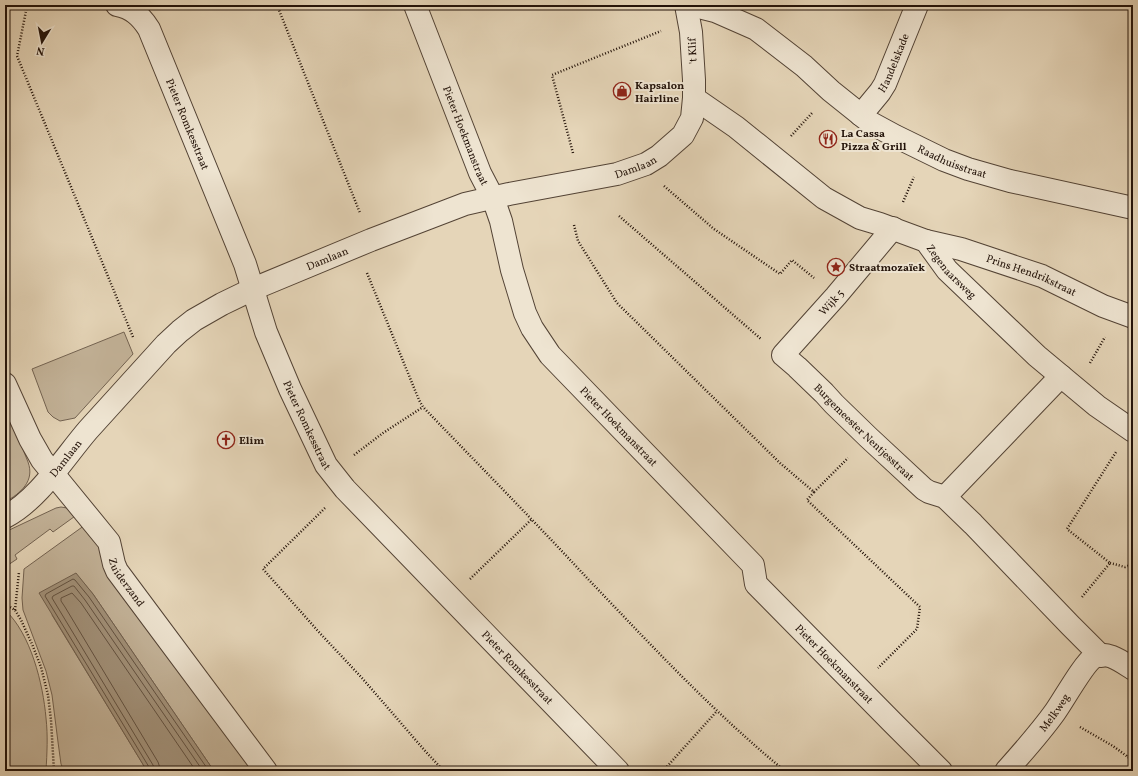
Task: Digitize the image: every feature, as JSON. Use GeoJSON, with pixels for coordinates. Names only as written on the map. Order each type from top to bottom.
{"type":"FeatureCollection","features":[{"type":"Feature","properties":{"kind":"street","name":"Pieter Romkesstraat"},"geometry":{"type":"LineString","coordinates":[[117,5],[132,10],[139,15],[149,29],[245,264],[269,339],[290,389],[326,466],[345,489],[618,771]]}},
{"type":"Feature","properties":{"kind":"street","name":"Pieter Hoekmanstraat"},"geometry":{"type":"LineString","coordinates":[[415,5],[480,173],[501,221],[512,270],[525,313],[532,328],[550,355],[753,565],[756,584],[941,771]]}},
{"type":"Feature","properties":{"kind":"street","name":"'t Klif"},"geometry":{"type":"LineString","coordinates":[[686,5],[691,32],[694,98]]}},
{"type":"Feature","properties":{"kind":"street","name":"Raadhuisstraat"},"geometry":{"type":"LineString","coordinates":[[691,5],[715,11],[756,29],[804,66],[831,91],[871,123],[944,160],[968,169],[1010,181],[1133,208]]}},
{"type":"Feature","properties":{"kind":"street","name":"Handelskade"},"geometry":{"type":"LineString","coordinates":[[861,115],[885,84],[917,5]]}},
{"type":"Feature","properties":{"kind":"street","name":"Damlaan"},"geometry":{"type":"LineString","coordinates":[[5,517],[27,502],[53,474],[88,430],[166,344],[194,320],[253,290],[371,240],[465,204],[512,193],[609,176],[646,164],[664,152],[683,135],[692,118],[694,98]]}},
{"type":"Feature","properties":{"kind":"street","name":"Zegenaarsweg"},"geometry":{"type":"LineString","coordinates":[[694,98],[736,127],[824,198],[860,218],[893,228],[926,241],[947,270],[1037,356],[1098,406],[1132,430]]}},
{"type":"Feature","properties":{"kind":"street","name":"Wijk 5"},"geometry":{"type":"LineString","coordinates":[[782,355],[836,296],[893,228]]}},
{"type":"Feature","properties":{"kind":"street","name":"Prins Hendrikstraat"},"geometry":{"type":"LineString","coordinates":[[926,241],[961,249],[1042,276],[1103,306],[1133,317]]}},
{"type":"Feature","properties":{"kind":"street","name":"Burgemeester Nentjesstraat"},"geometry":{"type":"LineString","coordinates":[[782,355],[924,489],[945,497],[1101,656]]}},
{"type":"Feature","properties":{"kind":"street"},"geometry":{"type":"LineString","coordinates":[[945,497],[1061,376]]}},
{"type":"Feature","properties":{"kind":"street","name":"Zuiderzand"},"geometry":{"type":"LineString","coordinates":[[5,384],[30,439],[42,460],[108,542],[117,571],[266,771]]}},
{"type":"Feature","properties":{"kind":"street"},"geometry":{"type":"LineString","coordinates":[[1101,656],[1113,658],[1133,669]]}},
{"type":"Feature","properties":{"kind":"street","name":"Melkweg"},"geometry":{"type":"LineString","coordinates":[[1006,771],[1055,712],[1089,661],[1101,656]]}},
{"type":"Feature","properties":{"kind":"path"},"geometry":{"type":"LineString","coordinates":[[277,5],[362,217]]}},
{"type":"Feature","properties":{"kind":"path"},"geometry":{"type":"LineString","coordinates":[[27,6],[17,56],[135,341]]}},
{"type":"Feature","properties":{"kind":"path"},"geometry":{"type":"LineString","coordinates":[[574,158],[552,75],[665,29]]}},
{"type":"Feature","properties":{"kind":"path"},"geometry":{"type":"LineString","coordinates":[[772,156],[815,110]]}},
{"type":"Feature","properties":{"kind":"path"},"geometry":{"type":"LineString","coordinates":[[893,228],[915,174]]}},
{"type":"Feature","properties":{"kind":"path"},"geometry":{"type":"LineString","coordinates":[[659,182],[714,229],[780,274],[792,260],[836,296]]}},
{"type":"Feature","properties":{"kind":"path"},"geometry":{"type":"LineString","coordinates":[[619,216],[774,350],[782,355]]}},
{"type":"Feature","properties":{"kind":"path"},"geometry":{"type":"LineString","coordinates":[[574,226],[578,241],[617,303],[780,463],[814,492]]}},
{"type":"Feature","properties":{"kind":"path"},"geometry":{"type":"LineString","coordinates":[[367,272],[423,407],[532,519],[671,666],[717,711],[785,771]]}},
{"type":"Feature","properties":{"kind":"path"},"geometry":{"type":"LineString","coordinates":[[353,456],[423,407]]}},
{"type":"Feature","properties":{"kind":"path"},"geometry":{"type":"LineString","coordinates":[[1132,430],[1067,529],[1110,563],[1125,567],[1133,564]]}},
{"type":"Feature","properties":{"kind":"path"},"geometry":{"type":"LineString","coordinates":[[868,437],[806,500],[920,607],[918,629],[875,672]]}},
{"type":"Feature","properties":{"kind":"path"},"geometry":{"type":"LineString","coordinates":[[328,505],[263,569],[444,771]]}},
{"type":"Feature","properties":{"kind":"path"},"geometry":{"type":"LineString","coordinates":[[470,579],[532,519]]}},
{"type":"Feature","properties":{"kind":"path"},"geometry":{"type":"LineString","coordinates":[[1065,619],[1110,563]]}},
{"type":"Feature","properties":{"kind":"path"},"geometry":{"type":"LineString","coordinates":[[15,610],[19,572]]}},
{"type":"Feature","properties":{"kind":"path"},"geometry":{"type":"LineString","coordinates":[[5,604],[15,610],[21,620],[41,667],[51,720],[54,771]]}},
{"type":"Feature","properties":{"kind":"path"},"geometry":{"type":"LineString","coordinates":[[1130,617],[1133,612]]}},
{"type":"Feature","properties":{"kind":"path"},"geometry":{"type":"LineString","coordinates":[[663,771],[717,711]]}},
{"type":"Feature","properties":{"kind":"path"},"geometry":{"type":"LineString","coordinates":[[1055,712],[1113,746],[1133,761]]}},
{"type":"Feature","properties":{"kind":"path"},"geometry":{"type":"LineString","coordinates":[[1128,757],[1133,750]]}},
{"type":"Feature","properties":{"kind":"shaded area"},"geometry":{"type":"Polygon","coordinates":[[[124,332],[133,354],[75,418],[60,421],[53,417],[48,412],[32,369],[124,332]]]}},
{"type":"Feature","properties":{"kind":"shaded area"},"geometry":{"type":"Polygon","coordinates":[[[5,404],[28,462],[30,475],[25,486],[16,495],[5,502],[5,404]]]}},
{"type":"Feature","properties":{"kind":"shaded area"},"geometry":{"type":"Polygon","coordinates":[[[61,507],[67,508],[78,514],[53,532],[50,529],[15,555],[17,559],[5,567],[5,532],[61,507]]]}},
{"type":"Feature","properties":{"kind":"shaded area"},"geometry":{"type":"Polygon","coordinates":[[[85,525],[257,771],[214,771],[93,594],[76,574],[52,615],[147,771],[64,771],[61,764],[52,695],[46,671],[23,610],[22,598],[24,569],[85,525]]]}},
{"type":"Feature","properties":{"kind":"shaded area"},"geometry":{"type":"Polygon","coordinates":[[[5,610],[22,632],[29,646],[39,675],[47,725],[46,771],[5,771],[5,610]]]}},
{"type":"Feature","properties":{"kind":"water"},"geometry":{"type":"Polygon","coordinates":[[[76,573],[93,594],[214,771],[147,771],[39,593],[76,573]]]}},
{"type":"Feature","properties":{"kind":"place","name":"Kapsalon Hairline"},"geometry":{"type":"Point","coordinates":[622,91]}},
{"type":"Feature","properties":{"kind":"place","name":"La Cassa Pizza & Grill"},"geometry":{"type":"Point","coordinates":[828,139]}},
{"type":"Feature","properties":{"kind":"place","name":"Straatmozaïek"},"geometry":{"type":"Point","coordinates":[836,267]}},
{"type":"Feature","properties":{"kind":"place","name":"Elim"},"geometry":{"type":"Point","coordinates":[226,440]}}]}
